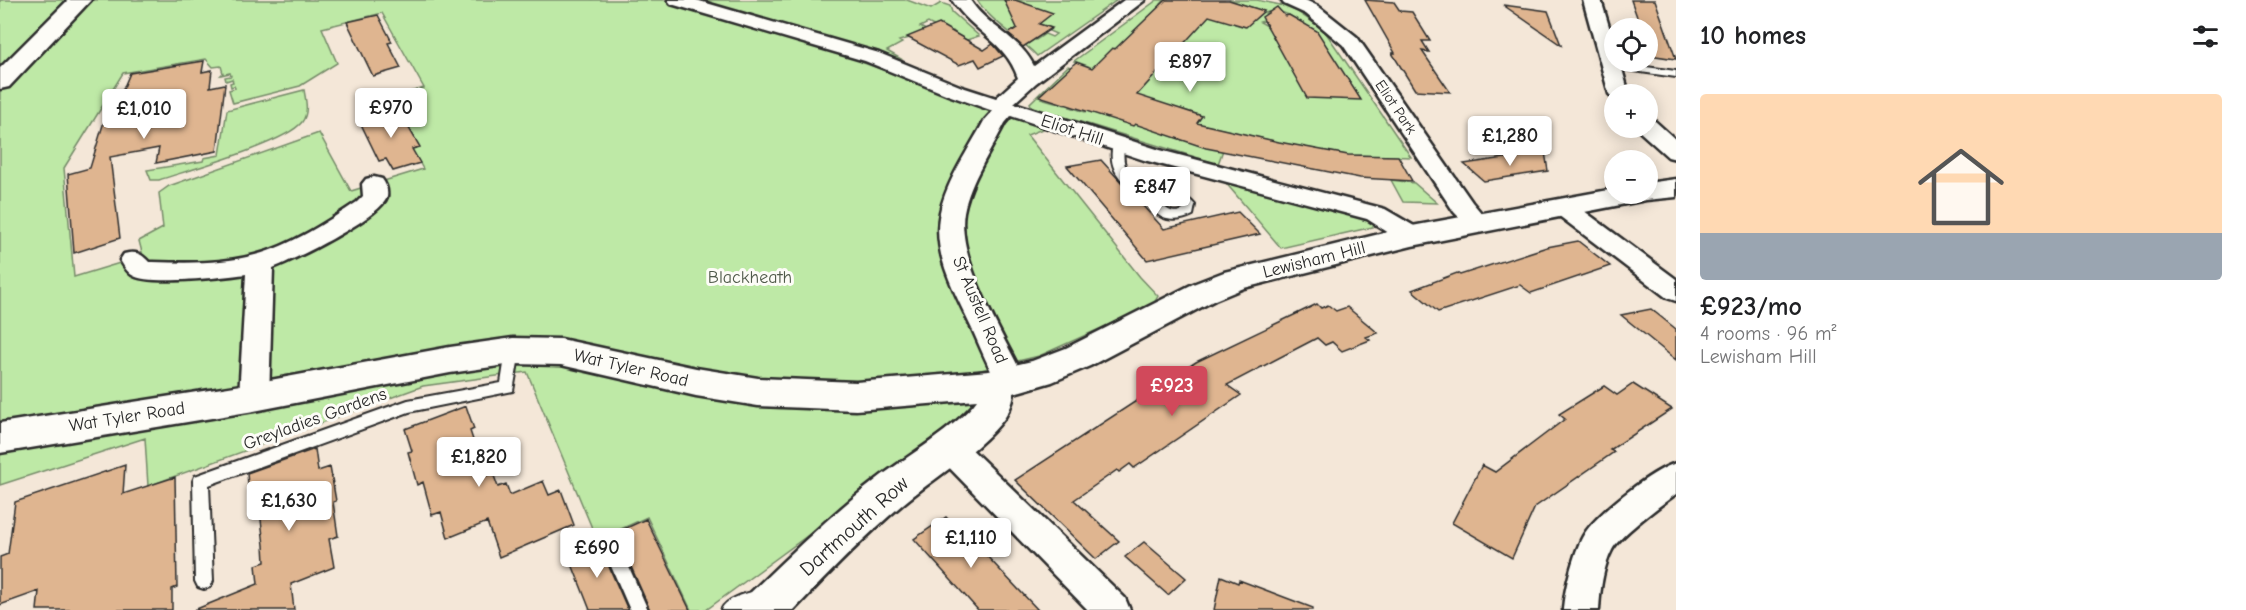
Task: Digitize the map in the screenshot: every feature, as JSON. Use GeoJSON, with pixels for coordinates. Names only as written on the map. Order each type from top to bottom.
{"type":"FeatureCollection","features":[{"type":"Feature","properties":{"kind":"street"},"geometry":{"type":"LineString","coordinates":[[0,82],[80,0]]}},
{"type":"Feature","properties":{"kind":"street","name":"Eliot Hill"},"geometry":{"type":"LineString","coordinates":[[677,0],[731,8],[872,57],[1002,107],[1119,145],[1264,186],[1376,214],[1412,236]]}},
{"type":"Feature","properties":{"kind":"street"},"geometry":{"type":"LineString","coordinates":[[961,0],[979,21],[1011,44],[1018,53],[1029,79]]}},
{"type":"Feature","properties":{"kind":"street","name":"St Austell Road"},"geometry":{"type":"LineString","coordinates":[[1003,382],[956,261],[951,237],[952,213],[958,194],[1002,107],[1029,79],[1136,0]]}},
{"type":"Feature","properties":{"kind":"street"},"geometry":{"type":"LineString","coordinates":[[1592,0],[1604,46]]}},
{"type":"Feature","properties":{"kind":"street","name":"Eliot Park"},"geometry":{"type":"LineString","coordinates":[[1299,2],[1324,18],[1350,41],[1463,207],[1477,222]]}},
{"type":"Feature","properties":{"kind":"street"},"geometry":{"type":"LineString","coordinates":[[1658,136],[1676,152]]}},
{"type":"Feature","properties":{"kind":"street"},"geometry":{"type":"LineString","coordinates":[[133,260],[142,270],[160,272],[260,263],[280,255],[362,210],[372,203],[377,193],[374,184]]}},
{"type":"Feature","properties":{"kind":"street","name":"Lewisham Hill"},"geometry":{"type":"LineString","coordinates":[[1003,382],[1039,373],[1078,357],[1204,292],[1236,280],[1477,222],[1659,192]]}},
{"type":"Feature","properties":{"kind":"street"},"geometry":{"type":"LineString","coordinates":[[1563,207],[1676,292]]}},
{"type":"Feature","properties":{"kind":"street"},"geometry":{"type":"LineString","coordinates":[[254,397],[260,263]]}},
{"type":"Feature","properties":{"kind":"street","name":"Wat Tyler Road"},"geometry":{"type":"LineString","coordinates":[[0,438],[254,397],[450,360],[513,351],[561,352],[696,382],[758,392],[803,396],[856,396],[1003,382]]}},
{"type":"Feature","properties":{"kind":"street"},"geometry":{"type":"LineString","coordinates":[[1003,382],[988,413],[973,428],[948,446],[1112,610]]}},
{"type":"Feature","properties":{"kind":"street","name":"Dartmouth Row"},"geometry":{"type":"LineString","coordinates":[[771,602],[865,513],[948,446]]}},
{"type":"Feature","properties":{"kind":"street"},"geometry":{"type":"LineString","coordinates":[[1581,610],[1582,591],[1598,541],[1639,503],[1676,476]]}},
{"type":"Feature","properties":{"kind":"lane"},"geometry":{"type":"LineString","coordinates":[[1658,72],[1676,74]]}},
{"type":"Feature","properties":{"kind":"lane"},"geometry":{"type":"LineString","coordinates":[[1119,145],[1115,154],[1118,168],[1129,183],[1157,200]]}},
{"type":"Feature","properties":{"kind":"lane","name":"Greyladies Gardens"},"geometry":{"type":"LineString","coordinates":[[204,581],[201,481],[408,406],[508,387],[513,351]]}},
{"type":"Feature","properties":{"kind":"lane"},"geometry":{"type":"LineString","coordinates":[[610,543],[639,610]]}},
{"type":"Feature","properties":{"kind":"lane"},"geometry":{"type":"LineString","coordinates":[[730,610],[748,601],[771,602]]}},
{"type":"Feature","properties":{"kind":"green space","name":"Blackheath"},"geometry":{"type":"Polygon","coordinates":[[[0,0],[907,0],[931,9],[941,3],[950,6],[952,12],[979,36],[964,41],[953,31],[941,30],[928,23],[920,27],[930,32],[899,41],[902,43],[887,51],[901,59],[861,62],[1045,128],[1027,135],[1140,277],[1158,296],[1153,305],[1039,356],[976,371],[972,415],[706,610],[691,610],[647,517],[597,540],[527,372],[423,386],[148,486],[145,438],[0,485],[0,0]],[[382,13],[322,28],[337,63],[300,86],[233,103],[229,90],[235,88],[231,87],[232,79],[226,81],[225,77],[231,76],[230,73],[221,75],[223,73],[221,66],[213,67],[206,59],[123,73],[64,168],[74,277],[143,256],[139,241],[163,228],[159,193],[169,186],[319,133],[351,191],[423,169],[412,149],[419,147],[403,125],[407,124],[405,121],[398,122],[390,106],[396,104],[392,97],[424,88],[382,13]]]}},
{"type":"Feature","properties":{"kind":"green space"},"geometry":{"type":"Polygon","coordinates":[[[977,0],[1117,0],[1037,56],[977,0]],[[1029,20],[1018,33],[1036,40],[1045,34],[1052,37],[1056,34],[1049,31],[1051,28],[1029,20]]]}},
{"type":"Feature","properties":{"kind":"green space"},"geometry":{"type":"Polygon","coordinates":[[[1157,0],[1165,0],[1161,4],[1167,6],[1217,2],[1235,24],[1245,27],[1264,11],[1229,0],[1257,0],[1280,5],[1296,11],[1324,30],[1411,157],[1346,155],[1209,126],[1201,144],[1223,150],[1218,164],[1032,107],[1030,103],[1068,66],[1083,71],[1088,66],[1074,61],[1157,0]],[[1275,10],[1265,13],[1270,16],[1267,20],[1260,22],[1267,26],[1306,25],[1289,15],[1275,10]],[[1058,79],[1041,98],[1065,105],[1067,103],[1072,105],[1070,107],[1085,112],[1107,90],[1058,79]],[[1181,109],[1176,114],[1182,140],[1202,116],[1181,109]]]}},
{"type":"Feature","properties":{"kind":"green space"},"geometry":{"type":"Polygon","coordinates":[[[304,90],[306,115],[302,122],[277,139],[236,155],[159,180],[151,180],[147,170],[203,161],[204,158],[220,155],[227,110],[304,90]]]}},
{"type":"Feature","properties":{"kind":"green space"},"geometry":{"type":"Polygon","coordinates":[[[1391,180],[1414,183],[1437,203],[1403,202],[1391,180]]]}},
{"type":"Feature","properties":{"kind":"green space"},"geometry":{"type":"Polygon","coordinates":[[[1225,182],[1364,216],[1377,226],[1281,248],[1225,182]]]}},
{"type":"Feature","properties":{"kind":"building"},"geometry":{"type":"Polygon","coordinates":[[[1004,0],[1015,0],[1053,13],[1039,24],[1052,28],[1023,47],[1008,34],[1017,28],[1004,0]]]}},
{"type":"Feature","properties":{"kind":"building"},"geometry":{"type":"Polygon","coordinates":[[[1166,0],[1229,0],[1264,11],[1246,27],[1209,16],[1137,95],[1202,116],[1197,123],[1348,155],[1398,156],[1412,181],[1360,178],[1206,148],[1135,124],[1133,126],[1039,96],[1076,62],[1092,68],[1166,0]]]}},
{"type":"Feature","properties":{"kind":"building"},"geometry":{"type":"Polygon","coordinates":[[[1365,0],[1394,2],[1400,11],[1412,12],[1430,41],[1422,41],[1429,52],[1422,51],[1450,92],[1415,90],[1392,53],[1395,53],[1365,0]]]}},
{"type":"Feature","properties":{"kind":"building"},"geometry":{"type":"Polygon","coordinates":[[[1631,0],[1655,0],[1676,59],[1658,56],[1658,18],[1637,18],[1631,0]]]}},
{"type":"Feature","properties":{"kind":"building"},"geometry":{"type":"Polygon","coordinates":[[[1503,5],[1548,11],[1561,45],[1503,5]]]}},
{"type":"Feature","properties":{"kind":"building"},"geometry":{"type":"Polygon","coordinates":[[[1277,7],[1285,16],[1289,15],[1317,31],[1361,100],[1307,98],[1262,17],[1277,7]]]}},
{"type":"Feature","properties":{"kind":"building"},"geometry":{"type":"Polygon","coordinates":[[[378,15],[392,42],[388,43],[401,68],[373,76],[347,22],[378,15]]]}},
{"type":"Feature","properties":{"kind":"building"},"geometry":{"type":"Polygon","coordinates":[[[939,24],[984,50],[993,44],[1003,56],[980,67],[975,59],[959,65],[907,37],[939,24]]]}},
{"type":"Feature","properties":{"kind":"building"},"geometry":{"type":"Polygon","coordinates":[[[204,61],[202,72],[212,70],[210,87],[225,84],[217,151],[156,163],[159,148],[110,157],[120,238],[74,253],[68,174],[90,168],[112,95],[121,94],[130,73],[204,61]]]}},
{"type":"Feature","properties":{"kind":"building"},"geometry":{"type":"Polygon","coordinates":[[[398,109],[420,147],[412,149],[420,163],[393,171],[386,159],[379,161],[359,120],[398,109]]]}},
{"type":"Feature","properties":{"kind":"building"},"geometry":{"type":"Polygon","coordinates":[[[1545,152],[1548,171],[1484,181],[1464,164],[1545,152]]]}},
{"type":"Feature","properties":{"kind":"building"},"geometry":{"type":"Polygon","coordinates":[[[1101,160],[1164,229],[1238,212],[1260,234],[1147,260],[1067,166],[1101,160]]]}},
{"type":"Feature","properties":{"kind":"building"},"geometry":{"type":"Polygon","coordinates":[[[1578,241],[1610,266],[1531,293],[1520,285],[1438,312],[1412,290],[1457,273],[1460,275],[1547,247],[1578,241]]]}},
{"type":"Feature","properties":{"kind":"building"},"geometry":{"type":"Polygon","coordinates":[[[1317,304],[1321,308],[1328,305],[1336,311],[1347,307],[1378,333],[1366,337],[1370,340],[1342,351],[1332,342],[1325,345],[1317,338],[1227,385],[1241,395],[1134,468],[1130,464],[1119,472],[1117,470],[1074,500],[1119,541],[1096,559],[1015,480],[1196,362],[1317,304]]]}},
{"type":"Feature","properties":{"kind":"building"},"geometry":{"type":"Polygon","coordinates":[[[1651,309],[1676,329],[1676,360],[1621,315],[1651,309]]]}},
{"type":"Feature","properties":{"kind":"building"},"geometry":{"type":"Polygon","coordinates":[[[1633,384],[1672,409],[1610,450],[1614,452],[1535,507],[1512,558],[1452,523],[1482,465],[1495,472],[1565,419],[1559,414],[1604,386],[1617,395],[1633,384]]]}},
{"type":"Feature","properties":{"kind":"building"},"geometry":{"type":"Polygon","coordinates":[[[466,406],[474,429],[470,431],[485,476],[493,473],[498,487],[506,484],[510,495],[543,481],[549,495],[561,490],[574,525],[499,557],[487,522],[448,538],[441,512],[432,515],[423,482],[417,485],[408,452],[412,451],[405,429],[466,406]]]}},
{"type":"Feature","properties":{"kind":"building"},"geometry":{"type":"Polygon","coordinates":[[[315,449],[318,471],[330,467],[336,501],[333,502],[338,536],[329,539],[334,567],[291,584],[294,610],[194,610],[258,584],[256,565],[265,562],[264,545],[258,494],[249,497],[247,473],[315,449]]]}},
{"type":"Feature","properties":{"kind":"building"},"geometry":{"type":"Polygon","coordinates":[[[125,465],[123,494],[175,477],[177,587],[172,589],[172,610],[37,610],[39,591],[0,605],[0,557],[8,554],[15,502],[125,465]]]}},
{"type":"Feature","properties":{"kind":"building"},"geometry":{"type":"Polygon","coordinates":[[[946,517],[963,535],[965,533],[1038,610],[978,610],[914,539],[946,517]]]}},
{"type":"Feature","properties":{"kind":"building"},"geometry":{"type":"Polygon","coordinates":[[[646,519],[690,610],[650,610],[618,537],[613,534],[646,519]]]}},
{"type":"Feature","properties":{"kind":"building"},"geometry":{"type":"Polygon","coordinates":[[[600,540],[599,544],[628,610],[590,610],[568,554],[600,540]]]}},
{"type":"Feature","properties":{"kind":"building"},"geometry":{"type":"Polygon","coordinates":[[[1144,542],[1186,578],[1168,595],[1125,557],[1144,542]]]}},
{"type":"Feature","properties":{"kind":"building"},"geometry":{"type":"Polygon","coordinates":[[[1221,576],[1238,583],[1239,580],[1313,608],[1313,610],[1214,610],[1221,576]]]}}]}
